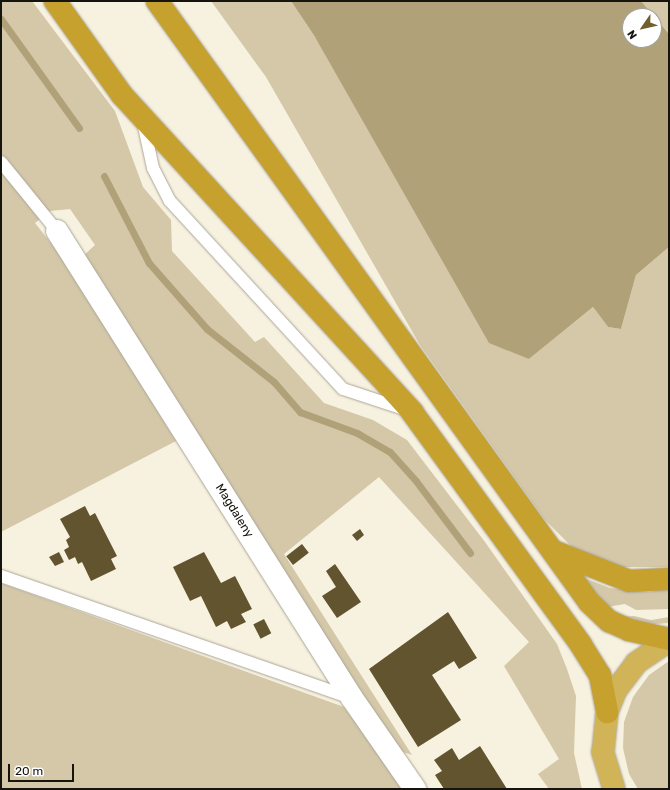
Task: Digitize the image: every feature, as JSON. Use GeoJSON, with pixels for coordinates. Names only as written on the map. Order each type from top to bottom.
{"type":"FeatureCollection","features":[{"type":"Feature","properties":{"kind":"highway"},"geometry":{"type":"LineString","coordinates":[[55,1],[141,115],[412,412],[581,645],[600,675],[607,712],[603,752],[614,789]]}},
{"type":"Feature","properties":{"kind":"highway"},"geometry":{"type":"LineString","coordinates":[[157,1],[589,602],[609,621],[630,630],[669,640]]}},
{"type":"Feature","properties":{"kind":"highway"},"geometry":{"type":"LineString","coordinates":[[550,549],[629,581],[669,579]]}},
{"type":"Feature","properties":{"kind":"highway"},"geometry":{"type":"LineString","coordinates":[[607,712],[616,690],[636,663],[669,640]]}},
{"type":"Feature","properties":{"kind":"street","name":"Magdaleny"},"geometry":{"type":"LineString","coordinates":[[57,231],[352,698],[415,789]]}},
{"type":"Feature","properties":{"kind":"lane"},"geometry":{"type":"LineString","coordinates":[[141,115],[153,168],[170,201],[343,389],[412,412]]}},
{"type":"Feature","properties":{"kind":"lane"},"geometry":{"type":"LineString","coordinates":[[1,162],[57,231]]}},
{"type":"Feature","properties":{"kind":"lane"},"geometry":{"type":"LineString","coordinates":[[1,576],[352,698]]}},
{"type":"Feature","properties":{"kind":"shaded area"},"geometry":{"type":"Polygon","coordinates":[[[1,1],[32,1],[115,111],[143,187],[171,220],[172,251],[255,342],[264,337],[324,403],[373,420],[407,440],[485,542],[557,644],[567,669],[576,696],[574,753],[582,789],[549,789],[538,774],[559,759],[504,666],[529,642],[379,477],[284,554],[412,755],[400,751],[259,539],[83,256],[95,245],[70,209],[50,211],[35,223],[61,256],[176,441],[1,532],[1,1]]]}},
{"type":"Feature","properties":{"kind":"shaded area"},"geometry":{"type":"Polygon","coordinates":[[[211,1],[291,1],[529,359],[593,307],[608,327],[621,329],[636,275],[669,247],[669,567],[615,567],[577,552],[545,520],[420,345],[266,77],[211,1]]]}},
{"type":"Feature","properties":{"kind":"shaded area"},"geometry":{"type":"Polygon","coordinates":[[[291,1],[641,1],[647,8],[622,8],[622,48],[662,48],[662,26],[669,34],[669,247],[636,275],[621,329],[608,327],[593,307],[529,359],[489,343],[315,37],[291,1]]]}},
{"type":"Feature","properties":{"kind":"shaded area"},"geometry":{"type":"Polygon","coordinates":[[[641,1],[669,1],[669,34],[662,26],[662,8],[647,8],[641,1]]]}},
{"type":"Feature","properties":{"kind":"shaded area"},"geometry":{"type":"Polygon","coordinates":[[[579,576],[610,588],[649,592],[669,588],[669,609],[636,610],[625,604],[607,607],[579,576]]]}},
{"type":"Feature","properties":{"kind":"shaded area"},"geometry":{"type":"Polygon","coordinates":[[[1,583],[344,707],[404,789],[1,789],[1,583]]]}},
{"type":"Feature","properties":{"kind":"shaded area"},"geometry":{"type":"Polygon","coordinates":[[[634,616],[651,620],[669,617],[669,623],[639,625],[621,617],[634,616]]]}},
{"type":"Feature","properties":{"kind":"shaded area"},"geometry":{"type":"Polygon","coordinates":[[[669,661],[669,789],[638,789],[629,774],[623,748],[624,722],[633,697],[649,675],[669,661]]]}},
{"type":"Feature","properties":{"kind":"building"},"geometry":{"type":"Polygon","coordinates":[[[85,506],[90,516],[95,513],[117,556],[111,559],[116,569],[91,581],[82,562],[78,564],[75,557],[69,560],[64,550],[69,547],[66,540],[70,537],[60,519],[85,506]]]}},
{"type":"Feature","properties":{"kind":"building"},"geometry":{"type":"Polygon","coordinates":[[[360,529],[364,535],[357,541],[352,535],[360,529]]]}},
{"type":"Feature","properties":{"kind":"building"},"geometry":{"type":"Polygon","coordinates":[[[302,544],[309,553],[293,565],[286,556],[302,544]]]}},
{"type":"Feature","properties":{"kind":"building"},"geometry":{"type":"Polygon","coordinates":[[[59,552],[64,562],[55,566],[49,557],[59,552]]]}},
{"type":"Feature","properties":{"kind":"building"},"geometry":{"type":"Polygon","coordinates":[[[204,552],[221,583],[235,576],[252,609],[241,614],[246,622],[231,629],[227,621],[216,627],[201,596],[190,601],[173,567],[204,552]]]}},
{"type":"Feature","properties":{"kind":"building"},"geometry":{"type":"Polygon","coordinates":[[[335,564],[361,602],[337,618],[322,596],[336,587],[326,571],[335,564]]]}},
{"type":"Feature","properties":{"kind":"building"},"geometry":{"type":"Polygon","coordinates":[[[448,612],[477,658],[459,669],[454,661],[432,675],[461,720],[418,747],[369,669],[448,612]]]}},
{"type":"Feature","properties":{"kind":"building"},"geometry":{"type":"Polygon","coordinates":[[[264,619],[271,633],[261,639],[253,624],[264,619]]]}},
{"type":"Feature","properties":{"kind":"building"},"geometry":{"type":"Polygon","coordinates":[[[480,746],[507,789],[444,789],[435,775],[442,771],[434,760],[452,748],[459,760],[480,746]]]}},
{"type":"Feature","properties":{"kind":"waterway"},"geometry":{"type":"LineString","coordinates":[[1,19],[79,128]]}},
{"type":"Feature","properties":{"kind":"waterway"},"geometry":{"type":"LineString","coordinates":[[104,176],[149,263],[207,329],[274,382],[300,412],[357,433],[390,452],[416,481],[470,553]]}}]}
